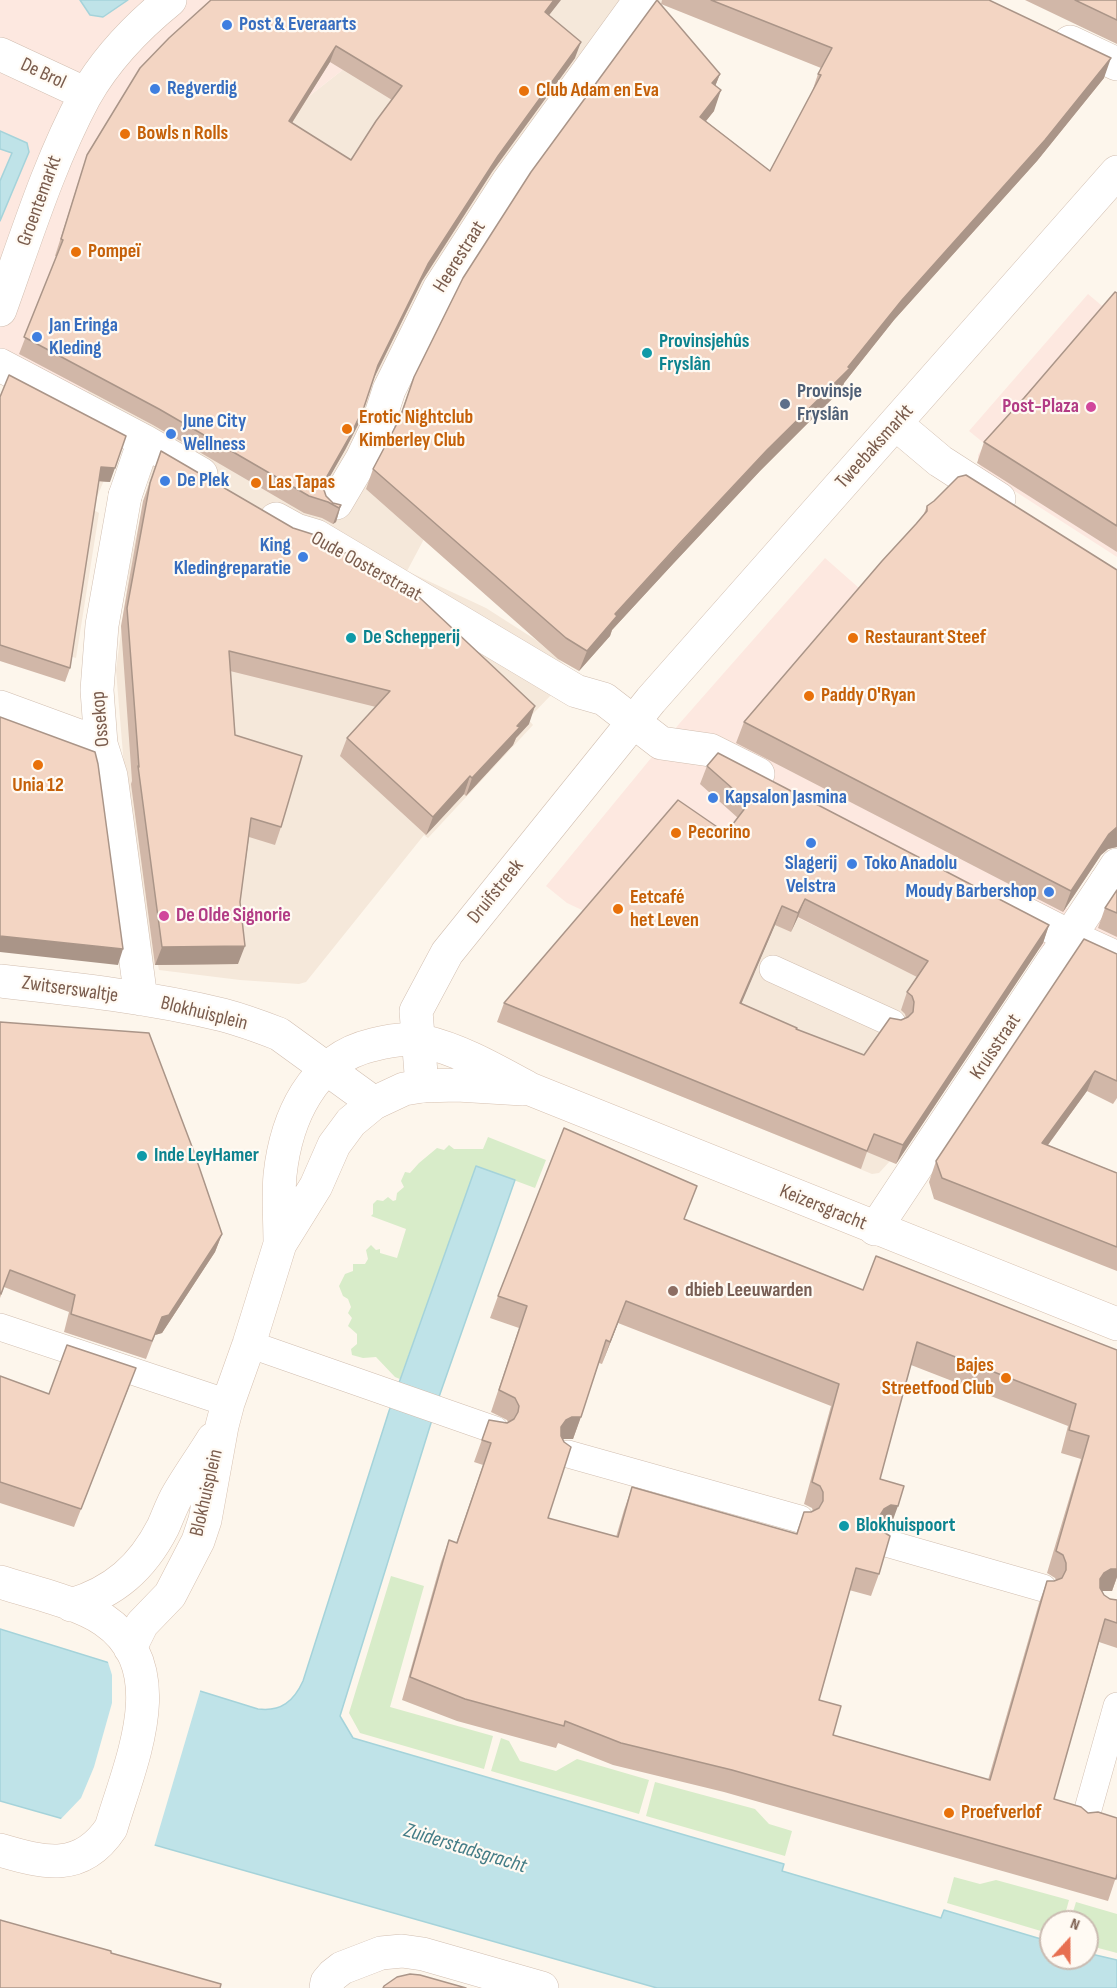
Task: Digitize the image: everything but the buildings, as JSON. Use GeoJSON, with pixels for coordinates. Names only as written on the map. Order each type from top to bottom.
{"type":"FeatureCollection","features":[{"type":"Feature","properties":{"kind":"street","name":"Groentemarkt"},"geometry":{"type":"LineString","coordinates":[[0,310],[57,154],[86,94],[110,60],[146,20],[170,0]]}},
{"type":"Feature","properties":{"kind":"street","name":"Heerestraat"},"geometry":{"type":"LineString","coordinates":[[316,536],[362,459],[376,430],[389,390],[439,289],[508,182],[640,0]]}},
{"type":"Feature","properties":{"kind":"street"},"geometry":{"type":"LineString","coordinates":[[1044,30],[1117,64]]}},
{"type":"Feature","properties":{"kind":"street","name":"De Brol"},"geometry":{"type":"LineString","coordinates":[[0,54],[86,94]]}},
{"type":"Feature","properties":{"kind":"street","name":"Tweebaksmarkt"},"geometry":{"type":"LineString","coordinates":[[633,722],[1117,172]]}},
{"type":"Feature","properties":{"kind":"street"},"geometry":{"type":"LineString","coordinates":[[0,365],[144,441],[225,489]]}},
{"type":"Feature","properties":{"kind":"street"},"geometry":{"type":"LineString","coordinates":[[896,424],[940,461],[1019,512]]}},
{"type":"Feature","properties":{"kind":"street","name":"Ossekop"},"geometry":{"type":"LineString","coordinates":[[141,999],[111,776],[101,744],[97,690],[102,625],[126,495],[144,441]]}},
{"type":"Feature","properties":{"kind":"street","name":"Oude Oosterstraat"},"geometry":{"type":"LineString","coordinates":[[255,506],[296,530],[316,536],[576,691],[604,699],[661,744],[710,750],[784,788]]}},
{"type":"Feature","properties":{"kind":"street"},"geometry":{"type":"LineString","coordinates":[[0,707],[101,744]]}},
{"type":"Feature","properties":{"kind":"street","name":"Druifstreek"},"geometry":{"type":"LineString","coordinates":[[422,1086],[416,1011],[447,953],[633,722]]}},
{"type":"Feature","properties":{"kind":"street","name":"Kruisstraat"},"geometry":{"type":"LineString","coordinates":[[875,1229],[966,1073],[1062,947],[1112,873]]}},
{"type":"Feature","properties":{"kind":"street"},"geometry":{"type":"LineString","coordinates":[[985,892],[1062,947],[1117,958]]}},
{"type":"Feature","properties":{"kind":"street","name":"Zwitserswaltje"},"geometry":{"type":"LineString","coordinates":[[0,981],[141,999]]}},
{"type":"Feature","properties":{"kind":"street","name":"Blokhuisplein"},"geometry":{"type":"LineString","coordinates":[[141,999],[223,1015],[279,1034],[374,1103]]}},
{"type":"Feature","properties":{"kind":"street","name":"Blokhuisplein"},"geometry":{"type":"LineString","coordinates":[[280,1244],[280,1175],[286,1142],[295,1113],[311,1085],[327,1067],[362,1047],[388,1041],[419,1040]]}},
{"type":"Feature","properties":{"kind":"street","name":"Keizersgracht"},"geometry":{"type":"LineString","coordinates":[[419,1040],[462,1053],[530,1089],[1117,1324]]}},
{"type":"Feature","properties":{"kind":"street","name":"Keizersgracht"},"geometry":{"type":"LineString","coordinates":[[422,1086],[457,1085],[530,1089]]}},
{"type":"Feature","properties":{"kind":"street","name":"Blokhuisplein"},"geometry":{"type":"LineString","coordinates":[[130,1648],[142,1624],[170,1595],[198,1541],[205,1520],[225,1414],[280,1244],[316,1186],[334,1145],[351,1122],[374,1103],[404,1089],[422,1086]]}},
{"type":"Feature","properties":{"kind":"street","name":"Blokhuisplein"},"geometry":{"type":"LineString","coordinates":[[71,1605],[110,1589],[137,1567],[154,1545],[178,1495],[225,1414]]}},
{"type":"Feature","properties":{"kind":"street"},"geometry":{"type":"LineString","coordinates":[[0,1582],[71,1605],[104,1620],[118,1632],[130,1648],[139,1664],[141,1681],[141,1723],[111,1828],[104,1839],[90,1851],[68,1861],[34,1860],[0,1850]]}},
{"type":"Feature","properties":{"kind":"street"},"geometry":{"type":"LineString","coordinates":[[327,1985],[333,1975],[342,1968],[381,1953],[402,1951],[423,1954],[542,1988]]}},
{"type":"Feature","properties":{"kind":"lane"},"geometry":{"type":"LineString","coordinates":[[773,969],[892,1023]]}},
{"type":"Feature","properties":{"kind":"lane"},"geometry":{"type":"LineString","coordinates":[[0,1327],[225,1414]]}},
{"type":"Feature","properties":{"kind":"lane"},"geometry":{"type":"LineString","coordinates":[[249,1344],[495,1430]]}},
{"type":"Feature","properties":{"kind":"lane"},"geometry":{"type":"LineString","coordinates":[[568,1454],[800,1519]]}},
{"type":"Feature","properties":{"kind":"lane"},"geometry":{"type":"LineString","coordinates":[[886,1543],[1043,1588]]}},
{"type":"Feature","properties":{"kind":"lane"},"geometry":{"type":"LineString","coordinates":[[1085,1820],[1117,1706]]}},
{"type":"Feature","properties":{"kind":"shaded area"},"geometry":{"type":"Polygon","coordinates":[[[0,0],[80,0],[103,17],[128,0],[432,0],[216,169],[57,444],[0,398],[6,383],[0,356],[0,0]]]}},
{"type":"Feature","properties":{"kind":"shaded area"},"geometry":{"type":"Polygon","coordinates":[[[432,0],[663,0],[422,359],[377,455],[448,494],[407,571],[486,608],[536,640],[576,674],[552,694],[528,719],[533,725],[428,838],[424,835],[306,982],[299,984],[240,980],[159,970],[158,965],[152,965],[124,766],[116,670],[130,563],[153,461],[120,442],[92,509],[99,513],[76,658],[69,656],[57,444],[216,169],[432,0]]]}},
{"type":"Feature","properties":{"kind":"shaded area"},"geometry":{"type":"Polygon","coordinates":[[[1088,294],[1107,310],[1117,296],[1117,557],[982,470],[978,462],[978,455],[985,444],[969,431],[1088,294]]]}},
{"type":"Feature","properties":{"kind":"shaded area"},"geometry":{"type":"Polygon","coordinates":[[[825,558],[859,588],[1064,907],[1097,920],[1117,904],[1117,1060],[1072,968],[1038,947],[973,1002],[782,910],[584,911],[567,903],[546,886],[679,724],[825,558]]]}},
{"type":"Feature","properties":{"kind":"shaded area"},"geometry":{"type":"Polygon","coordinates":[[[782,910],[972,1002],[890,1161],[879,1173],[872,1174],[512,1027],[782,910]]]}},
{"type":"Feature","properties":{"kind":"green space"},"geometry":{"type":"Polygon","coordinates":[[[488,1137],[546,1160],[535,1188],[476,1166],[400,1379],[395,1377],[376,1357],[363,1358],[352,1355],[351,1349],[357,1344],[357,1334],[348,1326],[352,1318],[348,1313],[351,1307],[339,1286],[345,1274],[353,1271],[353,1264],[365,1264],[368,1259],[366,1250],[371,1245],[376,1250],[380,1249],[380,1253],[397,1258],[406,1229],[371,1216],[373,1204],[377,1200],[383,1201],[388,1197],[393,1201],[396,1200],[397,1193],[404,1187],[401,1181],[405,1172],[410,1173],[437,1148],[444,1150],[449,1145],[454,1149],[483,1149],[488,1137]]]}},
{"type":"Feature","properties":{"kind":"green space"},"geometry":{"type":"Polygon","coordinates":[[[391,1576],[424,1586],[390,1707],[493,1736],[484,1769],[360,1733],[349,1713],[391,1576]]]}},
{"type":"Feature","properties":{"kind":"green space"},"geometry":{"type":"Polygon","coordinates":[[[501,1738],[509,1741],[520,1761],[556,1771],[577,1759],[649,1780],[639,1814],[491,1771],[501,1738]]]}},
{"type":"Feature","properties":{"kind":"green space"},"geometry":{"type":"Polygon","coordinates":[[[655,1782],[755,1809],[769,1824],[792,1831],[785,1856],[646,1816],[655,1782]]]}},
{"type":"Feature","properties":{"kind":"green space"},"geometry":{"type":"Polygon","coordinates":[[[954,1877],[980,1884],[996,1880],[1069,1900],[1066,1910],[1039,1910],[1039,1930],[947,1903],[954,1877]]]}},
{"type":"Feature","properties":{"kind":"green space"},"geometry":{"type":"Polygon","coordinates":[[[1076,1902],[1117,1914],[1117,1953],[1099,1948],[1099,1910],[1074,1910],[1076,1902]]]}},
{"type":"Feature","properties":{"kind":"water"},"geometry":{"type":"Polygon","coordinates":[[[80,0],[128,0],[103,17],[90,15],[80,0]]]}},
{"type":"Feature","properties":{"kind":"water"},"geometry":{"type":"Polygon","coordinates":[[[0,131],[27,143],[29,152],[0,221],[0,181],[12,153],[0,149],[0,131]]]}},
{"type":"Feature","properties":{"kind":"water","name":"Zuiderstadsgracht"},"geometry":{"type":"Polygon","coordinates":[[[476,1166],[515,1180],[440,1394],[340,1716],[353,1738],[784,1864],[782,1871],[941,1918],[944,1910],[1039,1938],[1039,1970],[1099,1970],[1099,1956],[1117,1960],[1117,1988],[657,1988],[0,1801],[0,1629],[258,1709],[280,1707],[291,1699],[303,1681],[389,1411],[476,1166]]]}},
{"type":"Feature","properties":{"kind":"pier"},"geometry":{"type":"Polygon","coordinates":[[[107,1659],[201,1688],[154,1847],[59,1821],[81,1798],[94,1767],[112,1703],[112,1675],[107,1659]]]}},
{"type":"Feature","properties":{"kind":"place","name":"Post & Everaarts"},"geometry":{"type":"Point","coordinates":[227,25]}},
{"type":"Feature","properties":{"kind":"place","name":"Regverdig"},"geometry":{"type":"Point","coordinates":[155,89]}},
{"type":"Feature","properties":{"kind":"place","name":"Club Adam en Eva"},"geometry":{"type":"Point","coordinates":[524,91]}},
{"type":"Feature","properties":{"kind":"place","name":"Bowls n Rolls"},"geometry":{"type":"Point","coordinates":[125,134]}},
{"type":"Feature","properties":{"kind":"place","name":"Pompeï"},"geometry":{"type":"Point","coordinates":[76,252]}},
{"type":"Feature","properties":{"kind":"place","name":"Jan Eringa Kleding"},"geometry":{"type":"Point","coordinates":[37,337]}},
{"type":"Feature","properties":{"kind":"place","name":"Provinsjehûs Fryslân"},"geometry":{"type":"Point","coordinates":[647,353]}},
{"type":"Feature","properties":{"kind":"place","name":"Provinsje Fryslân"},"geometry":{"type":"Point","coordinates":[785,404]}},
{"type":"Feature","properties":{"kind":"place","name":"Post-Plaza"},"geometry":{"type":"Point","coordinates":[1091,407]}},
{"type":"Feature","properties":{"kind":"place","name":"Erotic Nightclub Kimberley Club"},"geometry":{"type":"Point","coordinates":[347,429]}},
{"type":"Feature","properties":{"kind":"place","name":"June City Wellness"},"geometry":{"type":"Point","coordinates":[171,434]}},
{"type":"Feature","properties":{"kind":"place","name":"De Plek"},"geometry":{"type":"Point","coordinates":[165,481]}},
{"type":"Feature","properties":{"kind":"place","name":"Las Tapas"},"geometry":{"type":"Point","coordinates":[256,483]}},
{"type":"Feature","properties":{"kind":"place","name":"King Kledingreparatie"},"geometry":{"type":"Point","coordinates":[303,557]}},
{"type":"Feature","properties":{"kind":"place","name":"De Schepperij"},"geometry":{"type":"Point","coordinates":[351,638]}},
{"type":"Feature","properties":{"kind":"place","name":"Restaurant Steef"},"geometry":{"type":"Point","coordinates":[853,638]}},
{"type":"Feature","properties":{"kind":"place","name":"Paddy O'Ryan"},"geometry":{"type":"Point","coordinates":[809,696]}},
{"type":"Feature","properties":{"kind":"place","name":"Unia 12"},"geometry":{"type":"Point","coordinates":[38,765]}},
{"type":"Feature","properties":{"kind":"place","name":"Kapsalon Jasmina"},"geometry":{"type":"Point","coordinates":[713,798]}},
{"type":"Feature","properties":{"kind":"place","name":"Pecorino"},"geometry":{"type":"Point","coordinates":[676,833]}},
{"type":"Feature","properties":{"kind":"place","name":"Slagerij Velstra"},"geometry":{"type":"Point","coordinates":[811,843]}},
{"type":"Feature","properties":{"kind":"place","name":"Toko Anadolu"},"geometry":{"type":"Point","coordinates":[852,864]}},
{"type":"Feature","properties":{"kind":"place","name":"Moudy Barbershop"},"geometry":{"type":"Point","coordinates":[1049,892]}},
{"type":"Feature","properties":{"kind":"place","name":"Eetcafé het Leven"},"geometry":{"type":"Point","coordinates":[618,909]}},
{"type":"Feature","properties":{"kind":"place","name":"De Olde Signorie"},"geometry":{"type":"Point","coordinates":[164,916]}},
{"type":"Feature","properties":{"kind":"place","name":"Inde LeyHamer"},"geometry":{"type":"Point","coordinates":[142,1156]}},
{"type":"Feature","properties":{"kind":"place","name":"dbieb Leeuwarden"},"geometry":{"type":"Point","coordinates":[673,1291]}},
{"type":"Feature","properties":{"kind":"place","name":"Bajes Streetfood Club"},"geometry":{"type":"Point","coordinates":[1006,1378]}},
{"type":"Feature","properties":{"kind":"place","name":"Blokhuispoort"},"geometry":{"type":"Point","coordinates":[844,1526]}},
{"type":"Feature","properties":{"kind":"place","name":"Proefverlof"},"geometry":{"type":"Point","coordinates":[949,1813]}}]}
